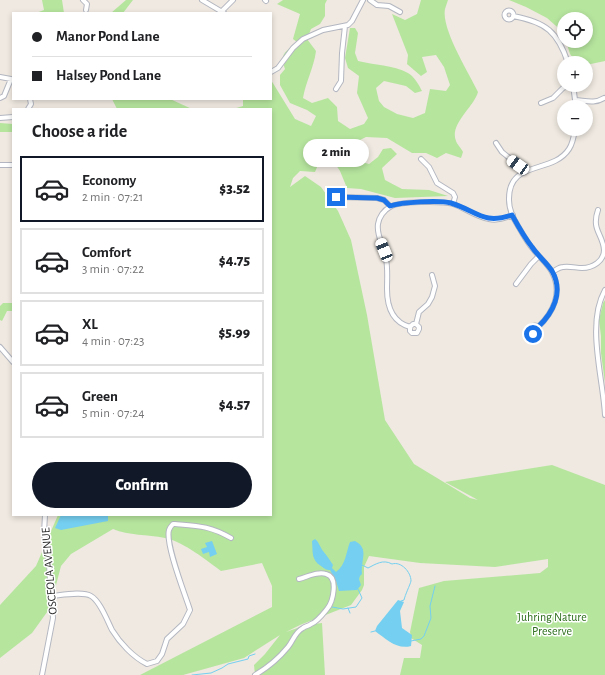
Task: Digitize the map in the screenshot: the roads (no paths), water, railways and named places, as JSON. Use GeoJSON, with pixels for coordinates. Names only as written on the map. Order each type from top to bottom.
{"type":"FeatureCollection","features":[{"type":"Feature","properties":{"kind":"street"},"geometry":{"type":"LineString","coordinates":[[83,0],[87,4],[86,10]]}},
{"type":"Feature","properties":{"kind":"street"},"geometry":{"type":"LineString","coordinates":[[202,0],[223,12],[233,0]]}},
{"type":"Feature","properties":{"kind":"street"},"geometry":{"type":"LineString","coordinates":[[272,71],[278,68],[293,48],[303,39],[323,30],[345,26],[352,22],[363,0]]}},
{"type":"Feature","properties":{"kind":"street"},"geometry":{"type":"LineString","coordinates":[[370,0],[377,5],[388,6],[400,12]]}},
{"type":"Feature","properties":{"kind":"street"},"geometry":{"type":"LineString","coordinates":[[513,16],[534,21],[552,33],[562,45],[566,56]]}},
{"type":"Feature","properties":{"kind":"street"},"geometry":{"type":"LineString","coordinates":[[336,89],[341,81],[345,26]]}},
{"type":"Feature","properties":{"kind":"street"},"geometry":{"type":"LineString","coordinates":[[0,77],[12,79],[4,96],[0,98]]}},
{"type":"Feature","properties":{"kind":"street"},"geometry":{"type":"LineString","coordinates":[[541,103],[554,98],[559,92]]}},
{"type":"Feature","properties":{"kind":"street"},"geometry":{"type":"LineString","coordinates":[[574,92],[576,100]]}},
{"type":"Feature","properties":{"kind":"street"},"geometry":{"type":"LineString","coordinates":[[593,102],[604,98]]}},
{"type":"Feature","properties":{"kind":"street"},"geometry":{"type":"LineString","coordinates":[[0,118],[12,117]]}},
{"type":"Feature","properties":{"kind":"street"},"geometry":{"type":"LineString","coordinates":[[538,327],[550,314],[555,302],[556,282],[552,272],[526,240],[512,215],[509,202],[510,190],[514,180],[523,172],[552,163],[562,158],[570,148],[573,136]]}},
{"type":"Feature","properties":{"kind":"street"},"geometry":{"type":"LineString","coordinates":[[496,143],[502,152],[518,165],[523,172]]}},
{"type":"Feature","properties":{"kind":"street"},"geometry":{"type":"LineString","coordinates":[[421,159],[429,167],[437,183],[454,193],[454,204]]}},
{"type":"Feature","properties":{"kind":"street"},"geometry":{"type":"LineString","coordinates":[[0,165],[12,165]]}},
{"type":"Feature","properties":{"kind":"street"},"geometry":{"type":"LineString","coordinates":[[336,197],[377,198],[384,200],[390,206]]}},
{"type":"Feature","properties":{"kind":"street"},"geometry":{"type":"LineString","coordinates":[[416,324],[413,324],[410,327],[402,325],[396,320],[390,308],[387,298],[386,259],[378,230],[381,216],[390,206],[435,202],[454,204],[489,219],[498,220],[512,215]]}},
{"type":"Feature","properties":{"kind":"street"},"geometry":{"type":"LineString","coordinates":[[552,272],[564,266],[582,268],[590,267],[600,261],[603,256],[604,248],[596,228],[598,210]]}},
{"type":"Feature","properties":{"kind":"street"},"geometry":{"type":"LineString","coordinates":[[516,284],[539,256]]}},
{"type":"Feature","properties":{"kind":"street"},"geometry":{"type":"LineString","coordinates":[[410,327],[411,332],[417,333],[419,328],[416,324],[419,312],[428,304],[432,297],[434,286],[432,275]]}},
{"type":"Feature","properties":{"kind":"street"},"geometry":{"type":"LineString","coordinates":[[605,290],[601,296],[596,316],[605,415]]}},
{"type":"Feature","properties":{"kind":"street"},"geometry":{"type":"LineString","coordinates":[[0,347],[12,361]]}},
{"type":"Feature","properties":{"kind":"street","name":"OSCEOLA AVENUE"},"geometry":{"type":"LineString","coordinates":[[42,675],[53,618],[49,565],[44,532],[45,516]]}},
{"type":"Feature","properties":{"kind":"street"},"geometry":{"type":"LineString","coordinates":[[52,596],[77,594],[90,595],[96,600],[113,631],[139,660],[147,664],[158,661],[167,639],[184,624],[190,610],[173,558],[169,535],[170,528],[173,524],[208,527],[231,538]]}},
{"type":"Feature","properties":{"kind":"street"},"geometry":{"type":"LineString","coordinates":[[255,675],[266,669],[289,646],[294,636],[303,627],[313,624],[328,608],[334,587],[331,576],[320,573],[299,579]]}},
{"type":"Feature","properties":{"kind":"water"},"geometry":{"type":"Polygon","coordinates":[[[61,516],[108,516],[108,521],[61,530],[55,528],[61,516]]]}},
{"type":"Feature","properties":{"kind":"water"},"geometry":{"type":"Polygon","coordinates":[[[315,539],[332,563],[332,568],[336,572],[344,562],[350,542],[355,541],[360,544],[363,552],[362,574],[359,579],[361,585],[357,590],[339,591],[330,570],[326,570],[318,564],[314,558],[312,541],[315,539]]]}},
{"type":"Feature","properties":{"kind":"water"},"geometry":{"type":"Polygon","coordinates":[[[212,541],[217,554],[210,557],[209,552],[203,554],[201,549],[207,547],[205,543],[212,541]]]}},
{"type":"Feature","properties":{"kind":"water"},"geometry":{"type":"Polygon","coordinates":[[[398,600],[404,602],[400,611],[402,628],[412,635],[411,646],[406,647],[396,645],[375,631],[377,626],[398,600]]]}},
{"type":"Feature","properties":{"kind":"waterway"},"geometry":{"type":"LineString","coordinates":[[362,565],[368,568],[386,562],[399,564],[405,568],[411,578],[411,581],[404,600],[401,601]]}},
{"type":"Feature","properties":{"kind":"waterway"},"geometry":{"type":"LineString","coordinates":[[411,641],[421,639],[424,636],[431,618],[430,606],[435,586]]}},
{"type":"Feature","properties":{"kind":"waterway"},"geometry":{"type":"LineString","coordinates":[[332,607],[343,609],[356,607],[362,598],[358,589]]}},
{"type":"Feature","properties":{"kind":"waterway"},"geometry":{"type":"LineString","coordinates":[[348,608],[350,613]]}},
{"type":"Feature","properties":{"kind":"waterway"},"geometry":{"type":"LineString","coordinates":[[371,632],[375,631]]}},
{"type":"Feature","properties":{"kind":"waterway"},"geometry":{"type":"LineString","coordinates":[[192,675],[211,673],[228,664],[248,659],[249,656],[255,654]]}},
{"type":"Feature","properties":{"kind":"park label","name":"Juhring Nature Preserve"},"geometry":{"type":"Point","coordinates":[552,624]}}]}
